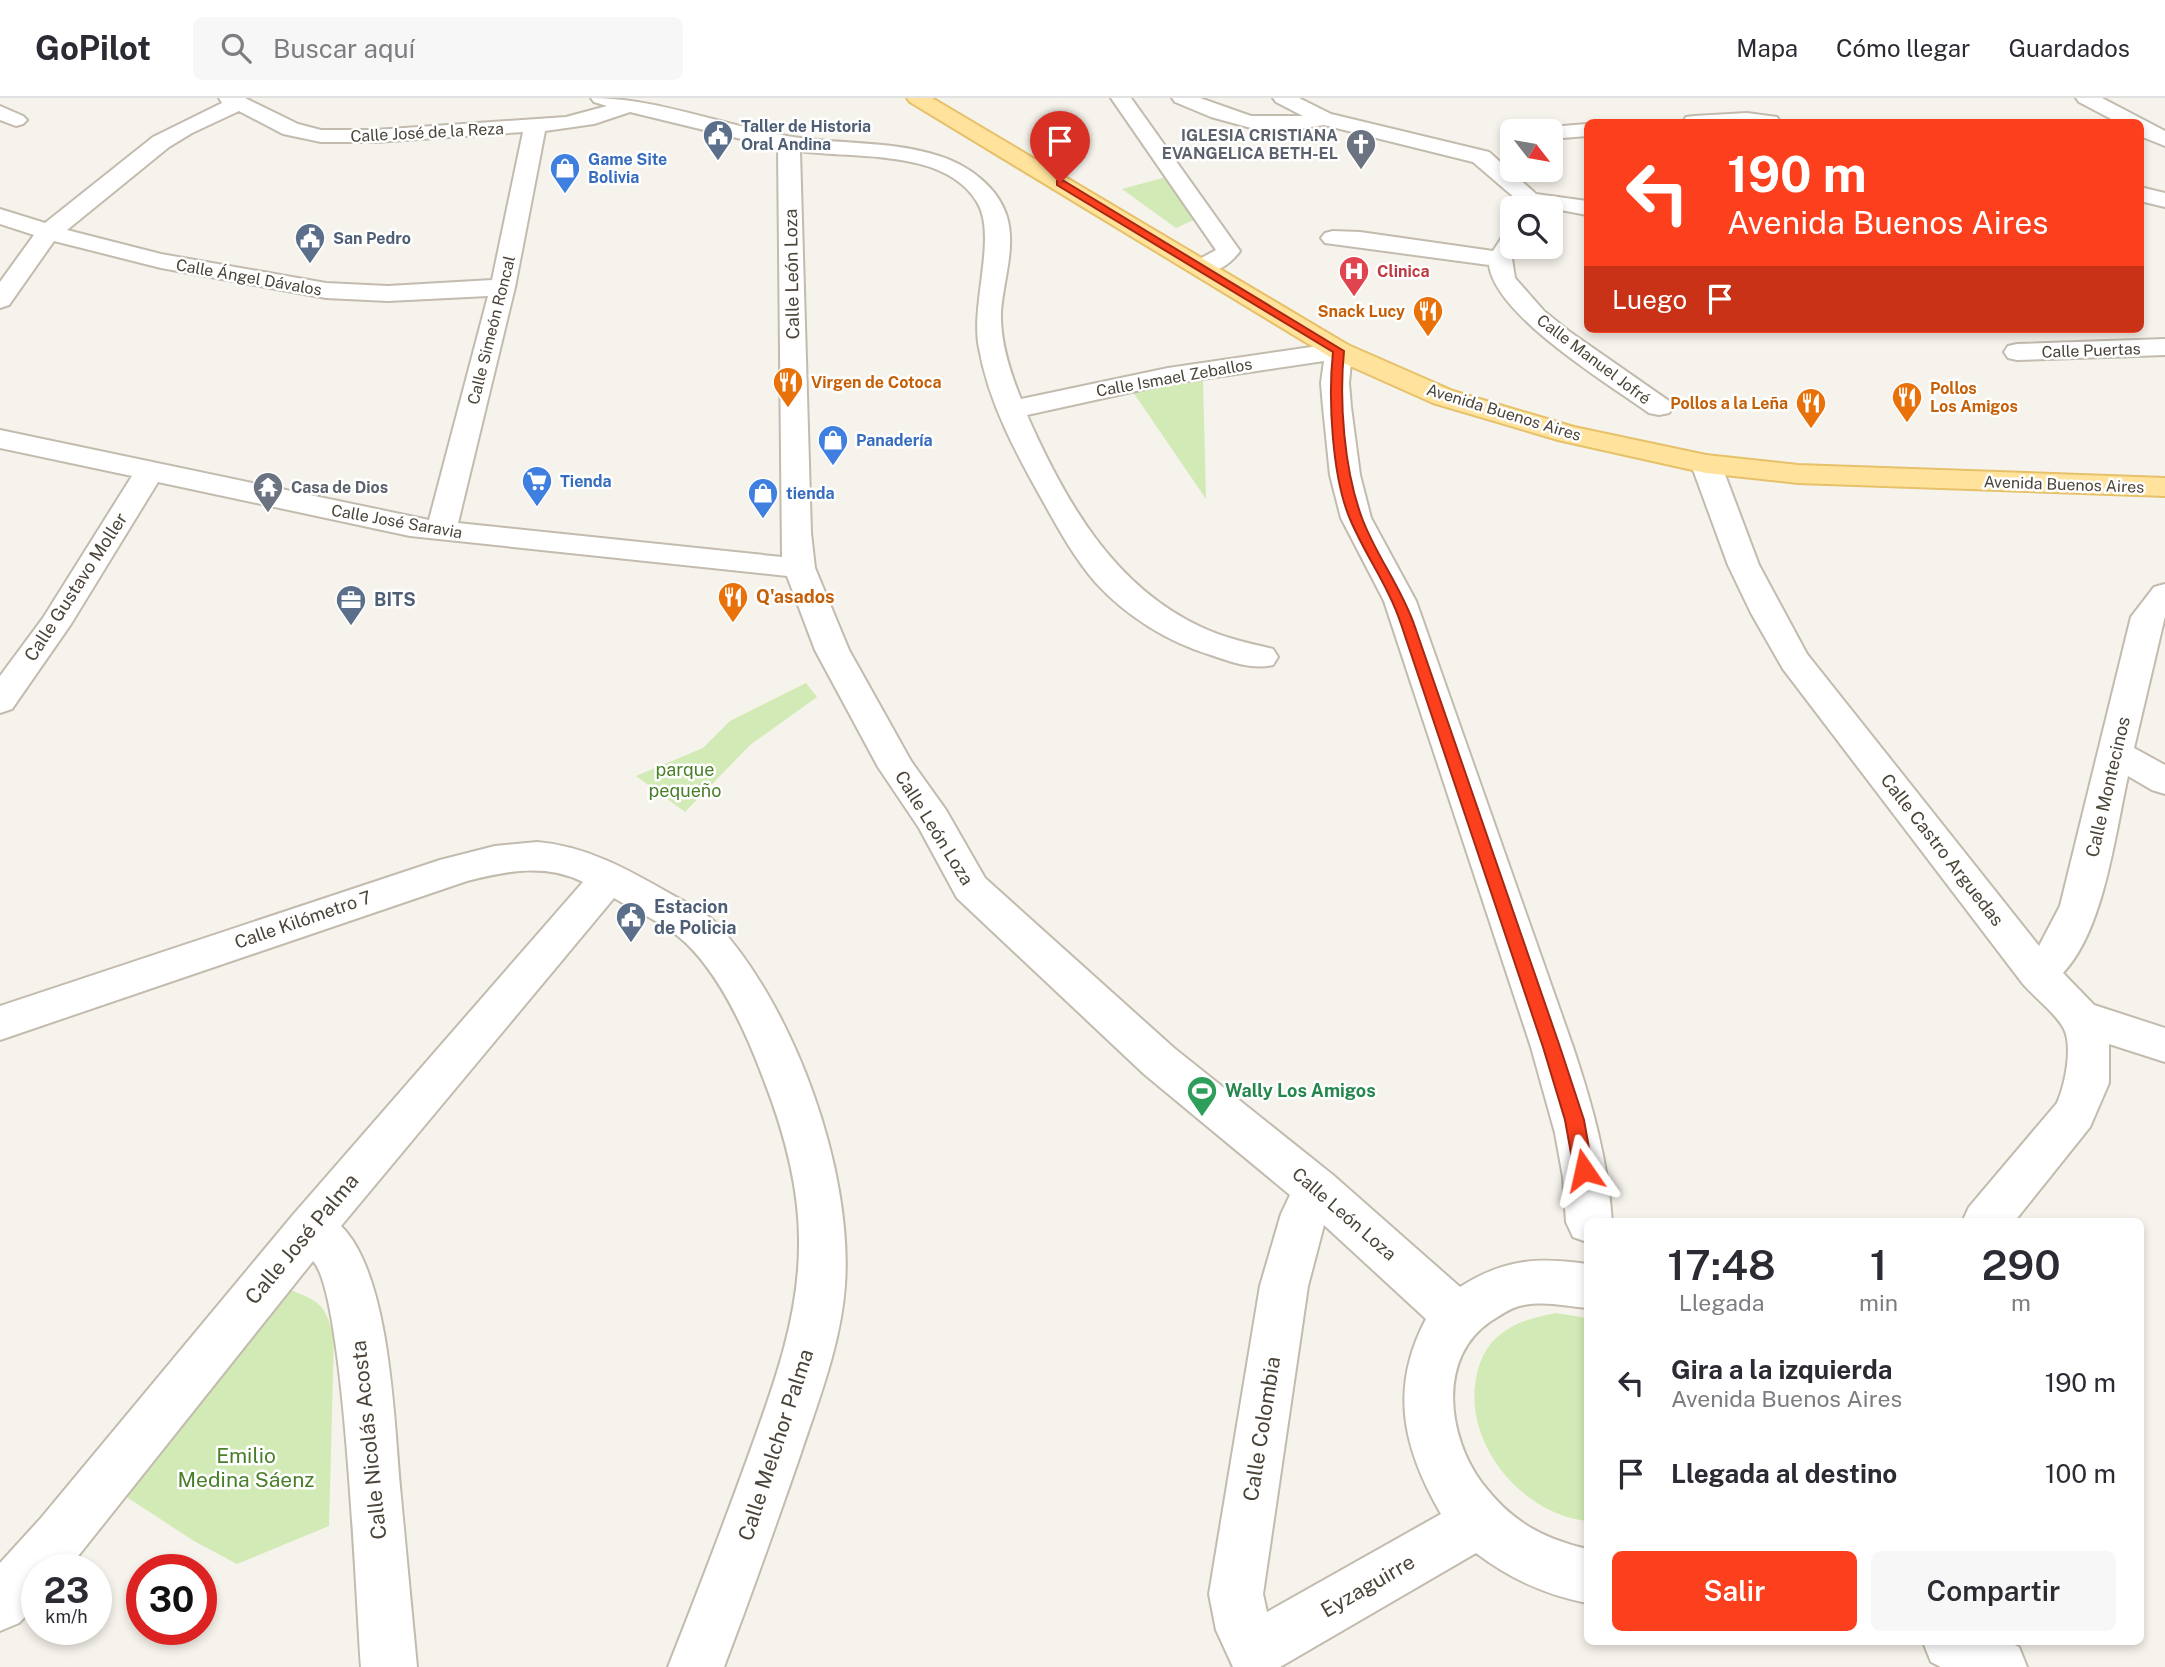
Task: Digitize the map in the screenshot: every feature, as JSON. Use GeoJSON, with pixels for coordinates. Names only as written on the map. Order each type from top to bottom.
{"type":"FeatureCollection","features":[{"type":"Feature","properties":{"kind":"main road","name":"Avenida Buenos Aires"},"geometry":{"type":"LineString","coordinates":[[917,98],[1203,267],[1339,351],[1443,397],[1568,434],[1706,464],[1798,474],[2165,487]]}},
{"type":"Feature","properties":{"kind":"street"},"geometry":{"type":"LineString","coordinates":[[601,98],[789,143],[868,148],[904,154],[937,163],[976,186],[989,202],[997,223],[989,331],[1010,410],[1073,528],[1093,559],[1137,602],[1187,633],[1239,654],[1261,657]]}},
{"type":"Feature","properties":{"kind":"street"},"geometry":{"type":"LineString","coordinates":[[1121,98],[1228,251],[1223,257],[1203,267]]}},
{"type":"Feature","properties":{"kind":"street"},"geometry":{"type":"LineString","coordinates":[[1182,98],[1225,117],[1254,124],[1291,125],[1324,120]]}},
{"type":"Feature","properties":{"kind":"street"},"geometry":{"type":"LineString","coordinates":[[1283,98],[1324,120],[1491,152],[1522,196]]}},
{"type":"Feature","properties":{"kind":"street"},"geometry":{"type":"LineString","coordinates":[[2086,98],[2126,119]]}},
{"type":"Feature","properties":{"kind":"street"},"geometry":{"type":"LineString","coordinates":[[0,300],[48,233],[161,142],[234,101]]}},
{"type":"Feature","properties":{"kind":"street","name":"Calle José de la Reza"},"geometry":{"type":"LineString","coordinates":[[234,101],[291,129],[332,136],[535,127],[594,118],[629,105]]}},
{"type":"Feature","properties":{"kind":"street"},"geometry":{"type":"LineString","coordinates":[[1705,119],[1744,108],[1764,119]]}},
{"type":"Feature","properties":{"kind":"street","name":"Calle Simeón Roncal"},"geometry":{"type":"LineString","coordinates":[[441,531],[503,287],[535,127]]}},
{"type":"Feature","properties":{"kind":"street"},"geometry":{"type":"LineString","coordinates":[[2144,129],[2165,140]]}},
{"type":"Feature","properties":{"kind":"street"},"geometry":{"type":"LineString","coordinates":[[1563,132],[1584,131]]}},
{"type":"Feature","properties":{"kind":"street","name":"Calle León Loza"},"geometry":{"type":"LineString","coordinates":[[789,143],[796,533],[799,568],[832,650],[854,686],[895,767],[933,820],[971,888],[1159,1062],[1317,1189],[1457,1315]]}},
{"type":"Feature","properties":{"kind":"street"},"geometry":{"type":"LineString","coordinates":[[2144,195],[2165,202]]}},
{"type":"Feature","properties":{"kind":"street"},"geometry":{"type":"LineString","coordinates":[[2144,202],[2165,202]]}},
{"type":"Feature","properties":{"kind":"street"},"geometry":{"type":"LineString","coordinates":[[1563,206],[1584,208]]}},
{"type":"Feature","properties":{"kind":"street","name":"Calle Ángel Dávalos"},"geometry":{"type":"LineString","coordinates":[[0,216],[48,233],[157,261],[323,290],[415,293],[503,287]]}},
{"type":"Feature","properties":{"kind":"street"},"geometry":{"type":"LineString","coordinates":[[1333,238],[1500,249]]}},
{"type":"Feature","properties":{"kind":"street","name":"Calle Manuel Jofré"},"geometry":{"type":"LineString","coordinates":[[1505,259],[1503,279],[1535,316],[1561,338],[1659,407]]}},
{"type":"Feature","properties":{"kind":"street","name":"Calle Puertas"},"geometry":{"type":"LineString","coordinates":[[2017,352],[2165,347]]}},
{"type":"Feature","properties":{"kind":"street"},"geometry":{"type":"LineString","coordinates":[[1339,351],[1335,383],[1337,407],[1345,475],[1356,518],[1400,601],[1552,1047],[1574,1120],[1588,1194],[1589,1218]]}},
{"type":"Feature","properties":{"kind":"street","name":"Calle Ismael Zeballos"},"geometry":{"type":"LineString","coordinates":[[1010,410],[1157,378],[1339,351]]}},
{"type":"Feature","properties":{"kind":"street","name":"Calle José Saravia"},"geometry":{"type":"LineString","coordinates":[[0,439],[149,473],[441,531],[799,568]]}},
{"type":"Feature","properties":{"kind":"street","name":"Calle Castro Arguedas"},"geometry":{"type":"LineString","coordinates":[[1706,464],[1725,525],[1745,575],[1794,661],[2037,973],[2080,1017],[2088,1037],[2087,1083],[2075,1114],[1988,1218]]}},
{"type":"Feature","properties":{"kind":"street","name":"Calle Gustavo Moller"},"geometry":{"type":"LineString","coordinates":[[0,701],[55,624],[149,473]]}},
{"type":"Feature","properties":{"kind":"street","name":"Calle Montecinos"},"geometry":{"type":"LineString","coordinates":[[2037,973],[2057,953],[2080,906],[2147,617],[2165,594]]}},
{"type":"Feature","properties":{"kind":"street"},"geometry":{"type":"LineString","coordinates":[[2116,753],[2165,781]]}},
{"type":"Feature","properties":{"kind":"street","name":"Calle Kilómetro 7"},"geometry":{"type":"LineString","coordinates":[[0,1023],[440,874],[486,862],[521,856],[548,857],[577,862],[609,878]]}},
{"type":"Feature","properties":{"kind":"street","name":"Calle José Palma"},"geometry":{"type":"LineString","coordinates":[[0,1604],[60,1537],[308,1231],[609,878]]}},
{"type":"Feature","properties":{"kind":"street","name":"Calle Melchor Palma"},"geometry":{"type":"LineString","coordinates":[[609,878],[701,931],[734,977],[766,1031],[791,1099],[810,1156],[823,1220],[822,1285],[805,1368],[744,1544],[696,1667]]}},
{"type":"Feature","properties":{"kind":"street"},"geometry":{"type":"LineString","coordinates":[[2080,1017],[2165,1045]]}},
{"type":"Feature","properties":{"kind":"street","name":"Calle Colombia"},"geometry":{"type":"LineString","coordinates":[[1250,1658],[1249,1641],[1240,1619],[1236,1594],[1284,1286],[1304,1214],[1317,1189]]}},
{"type":"Feature","properties":{"kind":"street","name":"Calle Nicolás Acosta"},"geometry":{"type":"LineString","coordinates":[[308,1231],[324,1240],[335,1251],[348,1282],[363,1357],[389,1667]]}},
{"type":"Feature","properties":{"kind":"street"},"geometry":{"type":"LineString","coordinates":[[1584,1286],[1538,1281],[1499,1289],[1457,1315],[1439,1340],[1427,1382],[1429,1429],[1447,1477],[1480,1521],[1522,1555],[1572,1574],[1584,1576]]}},
{"type":"Feature","properties":{"kind":"street","name":"Eyzaguirre"},"geometry":{"type":"LineString","coordinates":[[1250,1658],[1480,1521]]}},
{"type":"Feature","properties":{"kind":"street"},"geometry":{"type":"LineString","coordinates":[[1957,1645],[1999,1667]]}},
{"type":"Feature","properties":{"kind":"green space"},"geometry":{"type":"Polygon","coordinates":[[[1170,176],[1196,219],[1176,228],[1122,189],[1170,176]]]}},
{"type":"Feature","properties":{"kind":"green space"},"geometry":{"type":"Polygon","coordinates":[[[1203,378],[1206,499],[1133,392],[1203,378]]]}},
{"type":"Feature","properties":{"kind":"green space","name":"parque pequeño"},"geometry":{"type":"Polygon","coordinates":[[[806,683],[817,697],[750,745],[685,812],[636,776],[703,748],[730,721],[806,683]]]}},
{"type":"Feature","properties":{"kind":"green space","name":"Emilio Medina Sáenz"},"geometry":{"type":"Polygon","coordinates":[[[288,1289],[320,1305],[334,1337],[329,1526],[237,1564],[194,1541],[125,1496],[288,1289]]]}},
{"type":"Feature","properties":{"kind":"green space"},"geometry":{"type":"Polygon","coordinates":[[[1556,1313],[1584,1318],[1584,1520],[1563,1515],[1540,1504],[1519,1489],[1501,1470],[1487,1448],[1478,1424],[1474,1399],[1478,1368],[1485,1352],[1496,1338],[1507,1330],[1534,1318],[1556,1313]]]}},
{"type":"Feature","properties":{"kind":"place","name":"Taller de Historia Oral Andina"},"geometry":{"type":"Point","coordinates":[718,162]}},
{"type":"Feature","properties":{"kind":"place","name":"IGLESIA CRISTIANA EVANGELICA BETH-EL"},"geometry":{"type":"Point","coordinates":[1361,171]}},
{"type":"Feature","properties":{"kind":"place","name":"Game Site Bolivia"},"geometry":{"type":"Point","coordinates":[565,195]}},
{"type":"Feature","properties":{"kind":"place","name":"San Pedro"},"geometry":{"type":"Point","coordinates":[310,265]}},
{"type":"Feature","properties":{"kind":"place","name":"Clinica"},"geometry":{"type":"Point","coordinates":[1354,298]}},
{"type":"Feature","properties":{"kind":"place","name":"Snack Lucy"},"geometry":{"type":"Point","coordinates":[1428,338]}},
{"type":"Feature","properties":{"kind":"place","name":"Virgen de Cotoca"},"geometry":{"type":"Point","coordinates":[788,409]}},
{"type":"Feature","properties":{"kind":"place","name":"Pollos Los Amigos"},"geometry":{"type":"Point","coordinates":[1907,424]}},
{"type":"Feature","properties":{"kind":"place","name":"Pollos a la Leña"},"geometry":{"type":"Point","coordinates":[1811,430]}},
{"type":"Feature","properties":{"kind":"place","name":"Panadería"},"geometry":{"type":"Point","coordinates":[833,467]}},
{"type":"Feature","properties":{"kind":"place","name":"Tienda"},"geometry":{"type":"Point","coordinates":[537,508]}},
{"type":"Feature","properties":{"kind":"place","name":"Casa de Dios"},"geometry":{"type":"Point","coordinates":[268,514]}},
{"type":"Feature","properties":{"kind":"place","name":"tienda"},"geometry":{"type":"Point","coordinates":[763,520]}},
{"type":"Feature","properties":{"kind":"place","name":"Q'asados"},"geometry":{"type":"Point","coordinates":[733,624]}},
{"type":"Feature","properties":{"kind":"place","name":"BITS"},"geometry":{"type":"Point","coordinates":[351,627]}},
{"type":"Feature","properties":{"kind":"place","name":"Estacion de Policia"},"geometry":{"type":"Point","coordinates":[631,944]}},
{"type":"Feature","properties":{"kind":"place","name":"Wally Los Amigos"},"geometry":{"type":"Point","coordinates":[1202,1118]}},
{"type":"Feature","properties":{"kind":"route"},"geometry":{"type":"LineString","coordinates":[[1060,183],[1339,351],[1335,383],[1337,407],[1345,475],[1356,518],[1372,553],[1400,601],[1552,1047],[1574,1120],[1584,1170]]}}]}
